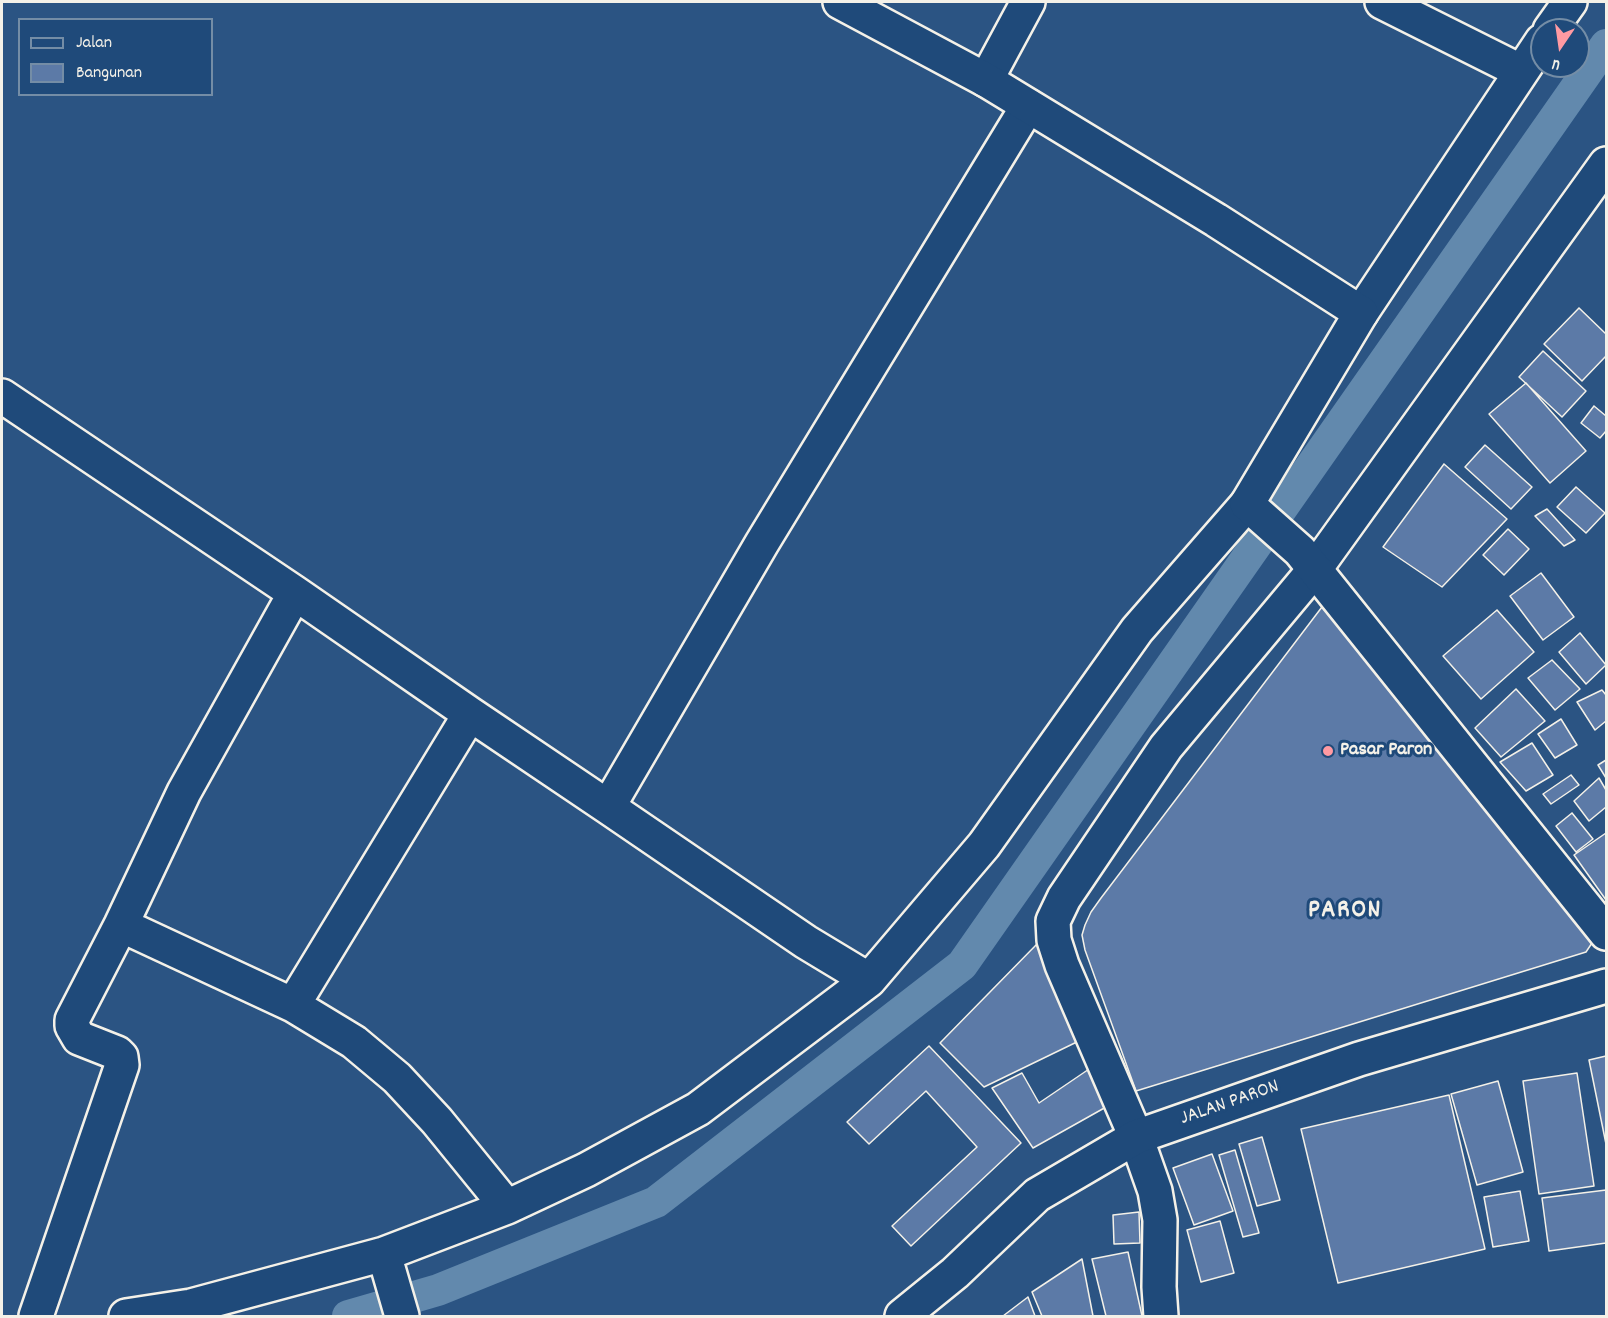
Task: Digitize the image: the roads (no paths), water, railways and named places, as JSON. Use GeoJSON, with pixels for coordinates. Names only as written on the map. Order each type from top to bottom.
{"type":"FeatureCollection","features":[{"type":"Feature","properties":{"kind":"street"},"geometry":{"type":"LineString","coordinates":[[840,2],[986,80],[1216,220],[1361,312]]}},
{"type":"Feature","properties":{"kind":"street"},"geometry":{"type":"LineString","coordinates":[[986,80],[1028,2]]}},
{"type":"Feature","properties":{"kind":"street"},"geometry":{"type":"LineString","coordinates":[[1382,2],[1520,71]]}},
{"type":"Feature","properties":{"kind":"street"},"geometry":{"type":"LineString","coordinates":[[1559,18],[1570,2]]}},
{"type":"Feature","properties":{"kind":"street"},"geometry":{"type":"LineString","coordinates":[[126,1317],[191,1306],[386,1262],[586,1170],[698,1109],[869,980],[984,845],[1137,630],[1251,508],[1361,312],[1530,57]]}},
{"type":"Feature","properties":{"kind":"street"},"geometry":{"type":"LineString","coordinates":[[608,807],[762,543],[1028,106]]}},
{"type":"Feature","properties":{"kind":"street"},"geometry":{"type":"LineString","coordinates":[[1161,1317],[1160,1220],[1155,1191],[1136,1137],[1062,965],[1054,940],[1053,921],[1064,898],[1166,747],[1606,164]]}},
{"type":"Feature","properties":{"kind":"street"},"geometry":{"type":"LineString","coordinates":[[2,396],[806,942],[869,980]]}},
{"type":"Feature","properties":{"kind":"street"},"geometry":{"type":"LineString","coordinates":[[1251,508],[1308,560],[1606,933]]}},
{"type":"Feature","properties":{"kind":"street"},"geometry":{"type":"LineString","coordinates":[[36,1317],[122,1065],[121,1057],[117,1053],[79,1038],[72,1026],[72,1020],[121,925],[184,792],[295,593]]}},
{"type":"Feature","properties":{"kind":"street"},"geometry":{"type":"LineString","coordinates":[[293,1005],[470,714]]}},
{"type":"Feature","properties":{"kind":"street"},"geometry":{"type":"LineString","coordinates":[[121,925],[293,1005],[354,1042],[396,1078],[436,1121],[507,1207]]}},
{"type":"Feature","properties":{"kind":"street","name":"JALAN PARON"},"geometry":{"type":"LineString","coordinates":[[902,1317],[955,1273],[1037,1195],[1136,1137],[1359,1059],[1606,986]]}},
{"type":"Feature","properties":{"kind":"street"},"geometry":{"type":"LineString","coordinates":[[386,1262],[402,1317]]}},
{"type":"Feature","properties":{"kind":"waterway"},"geometry":{"type":"LineString","coordinates":[[348,1316],[438,1290],[656,1202],[962,965],[1606,45]]}},
{"type":"Feature","properties":{"kind":"place","name":"Pasar Paron"},"geometry":{"type":"Point","coordinates":[1328,751]}},
{"type":"Feature","properties":{"kind":"district","name":"PARON"},"geometry":{"type":"Point","coordinates":[1345,912]}}]}
